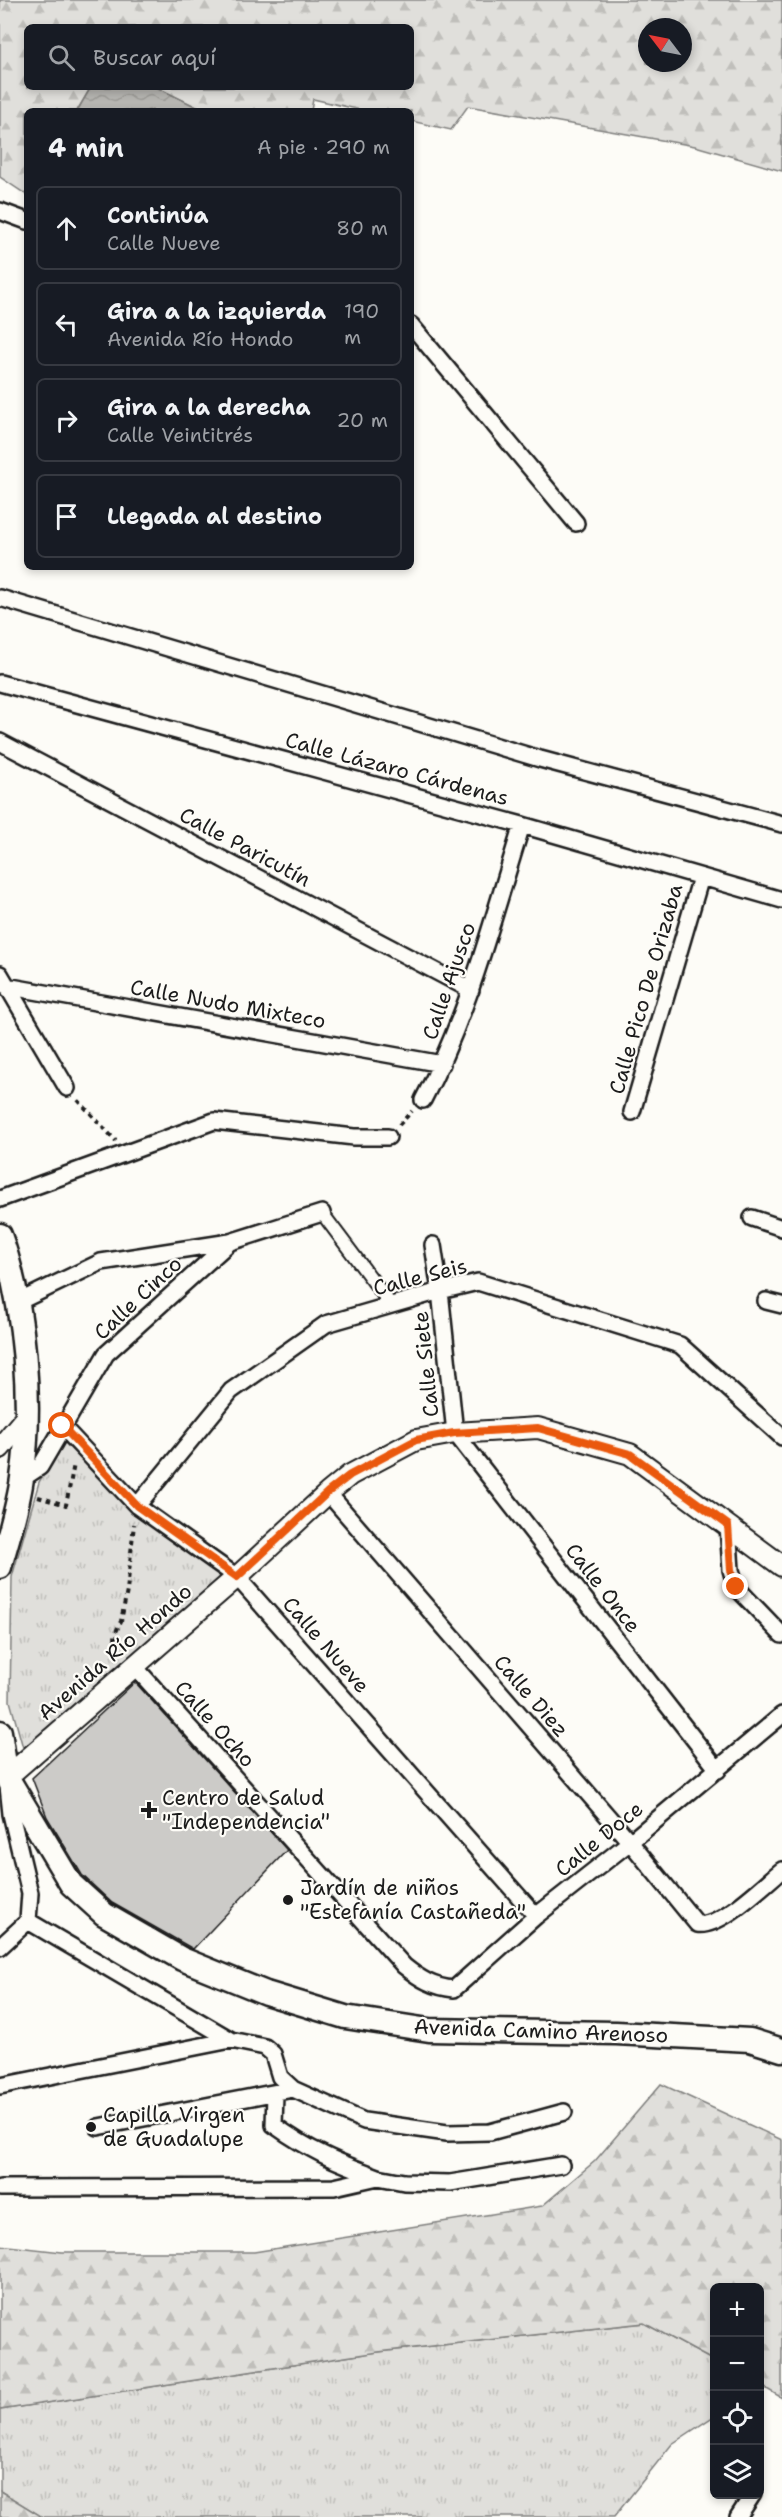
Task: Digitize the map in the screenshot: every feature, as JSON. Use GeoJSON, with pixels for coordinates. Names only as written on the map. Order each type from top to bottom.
{"type":"FeatureCollection","features":[{"type":"Feature","properties":{"kind":"main road"},"geometry":{"type":"LineString","coordinates":[[0,1235],[9,1260],[18,1302],[24,1361],[27,1487],[0,1567]]}},
{"type":"Feature","properties":{"kind":"main road","name":"Avenida Camino Arenoso"},"geometry":{"type":"LineString","coordinates":[[0,1732],[7,1777],[71,1884],[104,1914],[182,1959],[266,1993],[345,2017],[429,2030],[616,2033],[750,2040],[782,2050]]}},
{"type":"Feature","properties":{"kind":"street"},"geometry":{"type":"LineString","coordinates":[[0,211],[24,220]]}},
{"type":"Feature","properties":{"kind":"street"},"geometry":{"type":"LineString","coordinates":[[414,329],[576,523]]}},
{"type":"Feature","properties":{"kind":"street"},"geometry":{"type":"LineString","coordinates":[[0,598],[540,759],[782,824]]}},
{"type":"Feature","properties":{"kind":"street","name":"Calle Lázaro Cárdenas"},"geometry":{"type":"LineString","coordinates":[[0,683],[522,825],[782,900]]}},
{"type":"Feature","properties":{"kind":"street","name":"Calle Paricutín"},"geometry":{"type":"LineString","coordinates":[[0,742],[471,990]]}},
{"type":"Feature","properties":{"kind":"street","name":"Calle Ajusco"},"geometry":{"type":"LineString","coordinates":[[423,1100],[442,1064],[471,990],[522,825]]}},
{"type":"Feature","properties":{"kind":"street","name":"Calle Pico De Orizaba"},"geometry":{"type":"LineString","coordinates":[[632,1113],[701,877]]}},
{"type":"Feature","properties":{"kind":"street"},"geometry":{"type":"LineString","coordinates":[[3,980],[67,1088]]}},
{"type":"Feature","properties":{"kind":"street","name":"Calle Nudo Mixteco"},"geometry":{"type":"LineString","coordinates":[[3,980],[442,1064]]}},
{"type":"Feature","properties":{"kind":"street"},"geometry":{"type":"LineString","coordinates":[[0,1199],[214,1121],[354,1137],[388,1137]]}},
{"type":"Feature","properties":{"kind":"street"},"geometry":{"type":"LineString","coordinates":[[18,1302],[101,1262],[230,1242],[322,1213],[391,1305]]}},
{"type":"Feature","properties":{"kind":"street"},"geometry":{"type":"LineString","coordinates":[[752,1218],[782,1228]]}},
{"type":"Feature","properties":{"kind":"street","name":"Calle Cinco"},"geometry":{"type":"LineString","coordinates":[[27,1487],[106,1354],[230,1242]]}},
{"type":"Feature","properties":{"kind":"street","name":"Calle Siete"},"geometry":{"type":"LineString","coordinates":[[433,1245],[440,1291],[454,1433]]}},
{"type":"Feature","properties":{"kind":"street","name":"Calle Seis"},"geometry":{"type":"LineString","coordinates":[[137,1506],[231,1391],[326,1324],[478,1282],[681,1345],[782,1437]]}},
{"type":"Feature","properties":{"kind":"street"},"geometry":{"type":"LineString","coordinates":[[766,1301],[782,1305]]}},
{"type":"Feature","properties":{"kind":"street"},"geometry":{"type":"LineString","coordinates":[[0,1448],[26,1417]]}},
{"type":"Feature","properties":{"kind":"street","name":"Calle Nueve"},"geometry":{"type":"LineString","coordinates":[[62,1426],[137,1506],[237,1577],[536,1916]]}},
{"type":"Feature","properties":{"kind":"street","name":"Avenida Río Hondo"},"geometry":{"type":"LineString","coordinates":[[7,1777],[237,1577],[328,1492],[350,1475],[416,1440],[454,1433],[538,1428],[630,1454],[782,1566]]}},
{"type":"Feature","properties":{"kind":"street","name":"Calle Once"},"geometry":{"type":"LineString","coordinates":[[454,1433],[718,1770]]}},
{"type":"Feature","properties":{"kind":"street","name":"Calle Diez"},"geometry":{"type":"LineString","coordinates":[[328,1492],[630,1842],[697,1924],[703,1925],[719,1920],[782,1870]]}},
{"type":"Feature","properties":{"kind":"street"},"geometry":{"type":"LineString","coordinates":[[728,1525],[731,1570],[736,1587],[782,1635]]}},
{"type":"Feature","properties":{"kind":"street","name":"Calle Ocho"},"geometry":{"type":"LineString","coordinates":[[135,1666],[404,1966],[420,1979],[440,1988]]}},
{"type":"Feature","properties":{"kind":"street","name":"Calle Doce"},"geometry":{"type":"LineString","coordinates":[[440,1988],[454,1989],[536,1916],[630,1842],[782,1716]]}},
{"type":"Feature","properties":{"kind":"street"},"geometry":{"type":"LineString","coordinates":[[0,1947],[28,1922],[30,1893],[11,1814],[7,1777]]}},
{"type":"Feature","properties":{"kind":"street"},"geometry":{"type":"LineString","coordinates":[[28,1922],[231,2040],[265,2048],[273,2054],[280,2077],[293,2089],[364,2121],[447,2133],[490,2132],[564,2112]]}},
{"type":"Feature","properties":{"kind":"street"},"geometry":{"type":"LineString","coordinates":[[0,2086],[231,2040]]}},
{"type":"Feature","properties":{"kind":"street"},"geometry":{"type":"LineString","coordinates":[[98,2127],[293,2089]]}},
{"type":"Feature","properties":{"kind":"street"},"geometry":{"type":"LineString","coordinates":[[275,2094],[274,2125],[330,2160],[378,2177],[404,2182],[450,2183],[561,2165]]}},
{"type":"Feature","properties":{"kind":"street"},"geometry":{"type":"LineString","coordinates":[[0,2188],[334,2187],[378,2177]]}},
{"type":"Feature","properties":{"kind":"street"},"geometry":{"type":"LineString","coordinates":[[738,2517],[750,2499]]}},
{"type":"Feature","properties":{"kind":"path"},"geometry":{"type":"LineString","coordinates":[[67,1088],[128,1153]]}},
{"type":"Feature","properties":{"kind":"path"},"geometry":{"type":"LineString","coordinates":[[388,1137],[423,1100]]}},
{"type":"Feature","properties":{"kind":"path"},"geometry":{"type":"LineString","coordinates":[[27,1487],[66,1505],[78,1445]]}},
{"type":"Feature","properties":{"kind":"path"},"geometry":{"type":"LineString","coordinates":[[118,1681],[115,1634],[121,1621],[127,1591],[137,1506]]}},
{"type":"Feature","properties":{"kind":"green space"},"geometry":{"type":"Polygon","coordinates":[[[0,0],[782,0],[782,171],[695,146],[468,106],[451,130],[414,122],[414,108],[352,108],[313,99],[312,108],[199,108],[162,90],[414,90],[414,24],[24,24],[24,90],[89,90],[79,108],[24,108],[24,193],[0,177],[0,0]]]}},
{"type":"Feature","properties":{"kind":"green space"},"geometry":{"type":"Polygon","coordinates":[[[63,1441],[135,1514],[226,1578],[27,1762],[10,1701],[12,1577],[39,1482],[63,1441]]]}},
{"type":"Feature","properties":{"kind":"green space"},"geometry":{"type":"Polygon","coordinates":[[[661,2084],[782,2140],[782,2398],[764,2387],[764,2283],[710,2283],[710,2359],[644,2323],[378,2352],[0,2410],[0,2245],[62,2252],[254,2252],[542,2206],[595,2161],[661,2084]]]}},
{"type":"Feature","properties":{"kind":"green space"},"geometry":{"type":"Polygon","coordinates":[[[644,2323],[710,2359],[710,2419],[672,2444],[614,2517],[42,2517],[0,2491],[0,2410],[378,2352],[644,2323]]]}},
{"type":"Feature","properties":{"kind":"green space"},"geometry":{"type":"Polygon","coordinates":[[[0,2491],[41,2516],[42,2517],[0,2517],[0,2491]]]}},
{"type":"Feature","properties":{"kind":"water"},"geometry":{"type":"Polygon","coordinates":[[[89,90],[162,90],[199,108],[79,108],[89,90]]]}},
{"type":"Feature","properties":{"kind":"building","name":"Centro de Salud \"Independencia\""},"geometry":{"type":"Polygon","coordinates":[[[135,1682],[287,1850],[193,1949],[112,1903],[82,1875],[47,1817],[32,1778],[135,1682]]]}},
{"type":"Feature","properties":{"kind":"place","name":"Centro de Salud \"Independencia\""},"geometry":{"type":"Point","coordinates":[149,1810]}},
{"type":"Feature","properties":{"kind":"place","name":"Jardín de niños \"Estefanía Castañeda\""},"geometry":{"type":"Point","coordinates":[288,1900]}},
{"type":"Feature","properties":{"kind":"place","name":"Capilla Virgen de Guadalupe"},"geometry":{"type":"Point","coordinates":[91,2127]}},
{"type":"Feature","properties":{"kind":"route"},"geometry":{"type":"LineString","coordinates":[[62,1426],[137,1506],[237,1577],[328,1492],[350,1475],[416,1440],[454,1433],[538,1428],[630,1454],[728,1525],[731,1570],[736,1587]]}}]}
